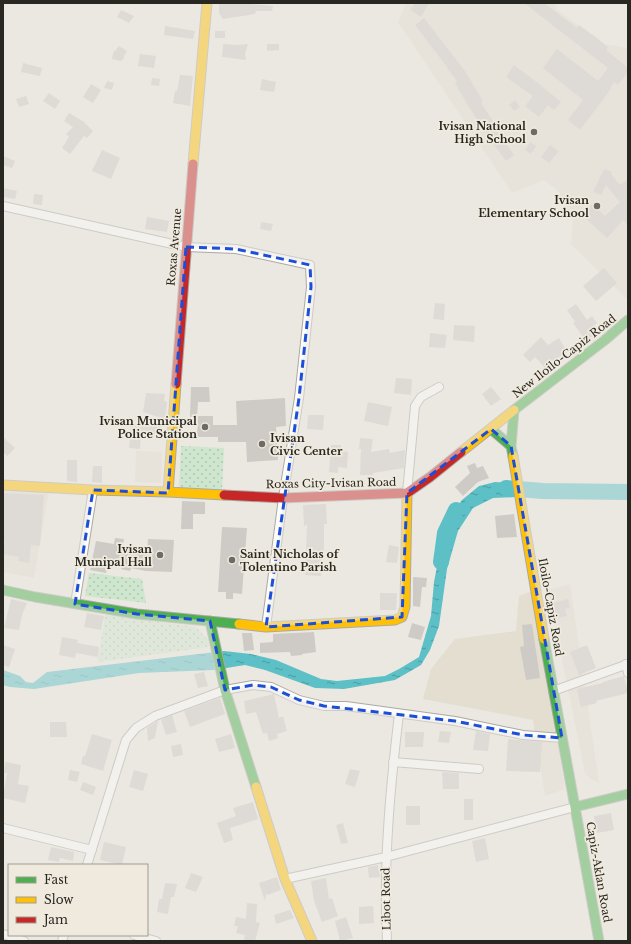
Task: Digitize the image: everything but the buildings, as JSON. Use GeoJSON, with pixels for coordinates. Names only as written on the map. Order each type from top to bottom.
{"type":"FeatureCollection","features":[{"type":"Feature","properties":{"kind":"main road","name":"Roxas Avenue"},"geometry":{"type":"LineString","coordinates":[[168,492],[186,247],[207,3]]}},
{"type":"Feature","properties":{"kind":"main road","name":"New Iloilo-Capiz Road"},"geometry":{"type":"LineString","coordinates":[[514,410],[605,340],[628,320]]}},
{"type":"Feature","properties":{"kind":"main road","name":"Roxas City-Ivisan Road"},"geometry":{"type":"LineString","coordinates":[[3,485],[283,498],[407,493],[430,477],[514,410]]}},
{"type":"Feature","properties":{"kind":"main road","name":"Iloilo-Capiz Road"},"geometry":{"type":"LineString","coordinates":[[514,410],[511,446],[553,691],[575,807]]}},
{"type":"Feature","properties":{"kind":"main road"},"geometry":{"type":"LineString","coordinates":[[491,429],[511,446]]}},
{"type":"Feature","properties":{"kind":"main road"},"geometry":{"type":"LineString","coordinates":[[3,590],[35,597],[137,614],[266,627],[395,620],[402,617],[405,607],[407,493]]}},
{"type":"Feature","properties":{"kind":"main road"},"geometry":{"type":"LineString","coordinates":[[210,621],[225,690],[285,879],[312,941]]}},
{"type":"Feature","properties":{"kind":"main road"},"geometry":{"type":"LineString","coordinates":[[575,807],[628,794]]}},
{"type":"Feature","properties":{"kind":"main road","name":"Capiz-Aklan Road"},"geometry":{"type":"LineString","coordinates":[[575,807],[599,941]]}},
{"type":"Feature","properties":{"kind":"street"},"geometry":{"type":"LineString","coordinates":[[3,206],[186,247],[236,249],[310,265],[311,287],[299,398],[283,498],[266,627]]}},
{"type":"Feature","properties":{"kind":"street"},"geometry":{"type":"LineString","coordinates":[[407,493],[415,406],[422,397],[439,387]]}},
{"type":"Feature","properties":{"kind":"street"},"geometry":{"type":"LineString","coordinates":[[75,604],[93,490]]}},
{"type":"Feature","properties":{"kind":"street"},"geometry":{"type":"LineString","coordinates":[[553,691],[627,664],[628,673]]}},
{"type":"Feature","properties":{"kind":"street"},"geometry":{"type":"LineString","coordinates":[[87,864],[126,740],[136,728],[155,716],[225,690],[253,685],[271,687],[299,700],[324,706],[346,706],[455,721],[523,735],[562,738]]}},
{"type":"Feature","properties":{"kind":"street","name":"Libot Road"},"geometry":{"type":"LineString","coordinates":[[387,941],[386,857],[393,762],[399,714]]}},
{"type":"Feature","properties":{"kind":"street"},"geometry":{"type":"LineString","coordinates":[[393,762],[479,769]]}},
{"type":"Feature","properties":{"kind":"street"},"geometry":{"type":"LineString","coordinates":[[285,879],[386,857],[575,807]]}},
{"type":"Feature","properties":{"kind":"street"},"geometry":{"type":"LineString","coordinates":[[3,837],[4,828],[92,850]]}},
{"type":"Feature","properties":{"kind":"street"},"geometry":{"type":"LineString","coordinates":[[9,936],[24,941]]}},
{"type":"Feature","properties":{"kind":"street"},"geometry":{"type":"LineString","coordinates":[[138,936],[156,941]]}},
{"type":"Feature","properties":{"kind":"highlighted area"},"geometry":{"type":"Polygon","coordinates":[[[186,247],[236,249],[310,265],[311,287],[299,398],[266,627],[402,617],[407,493],[491,429],[511,446],[562,738],[523,735],[455,721],[324,706],[299,700],[271,687],[253,685],[225,690],[210,621],[137,614],[75,604],[93,490],[168,493],[186,247]]]}},
{"type":"Feature","properties":{"kind":"shaded area","name":"Ivisan National High School"},"geometry":{"type":"Polygon","coordinates":[[[406,3],[555,3],[556,9],[603,44],[628,48],[628,300],[571,244],[573,221],[558,191],[544,180],[512,193],[398,22],[406,3]]]}},
{"type":"Feature","properties":{"kind":"shaded area"},"geometry":{"type":"Polygon","coordinates":[[[136,451],[162,452],[161,483],[135,482],[136,451]]]}},
{"type":"Feature","properties":{"kind":"shaded area"},"geometry":{"type":"Polygon","coordinates":[[[3,489],[49,491],[34,578],[3,572],[3,489]]]}},
{"type":"Feature","properties":{"kind":"shaded area"},"geometry":{"type":"Polygon","coordinates":[[[570,584],[599,783],[591,779],[585,773],[548,590],[570,584]]]}},
{"type":"Feature","properties":{"kind":"shaded area"},"geometry":{"type":"Polygon","coordinates":[[[533,591],[565,789],[545,796],[533,720],[423,699],[431,669],[455,639],[516,631],[519,596],[533,591]]]}},
{"type":"Feature","properties":{"kind":"green space"},"geometry":{"type":"Polygon","coordinates":[[[181,446],[224,448],[222,491],[179,489],[181,446]]]}},
{"type":"Feature","properties":{"kind":"green space"},"geometry":{"type":"Polygon","coordinates":[[[89,573],[142,579],[146,603],[85,596],[89,573]]]}},
{"type":"Feature","properties":{"kind":"green space"},"geometry":{"type":"Polygon","coordinates":[[[105,615],[196,627],[208,640],[209,647],[98,662],[105,615]]]}},
{"type":"Feature","properties":{"kind":"water"},"geometry":{"type":"Polygon","coordinates":[[[495,482],[514,483],[517,497],[493,498],[473,508],[458,531],[447,569],[439,626],[430,650],[421,665],[395,680],[344,689],[315,688],[265,670],[245,665],[214,670],[139,673],[34,689],[3,685],[3,670],[20,676],[26,682],[33,683],[47,672],[224,651],[251,654],[276,660],[321,679],[337,681],[385,676],[419,657],[431,616],[434,582],[439,556],[451,515],[462,500],[479,486],[495,482]]]}},
{"type":"Feature","properties":{"kind":"waterway"},"geometry":{"type":"LineString","coordinates":[[506,488],[543,491],[628,492]]}},
{"type":"Feature","properties":{"kind":"waterway"},"geometry":{"type":"LineString","coordinates":[[441,562],[445,533],[456,510]]}},
{"type":"Feature","properties":{"kind":"traffic: fast"},"geometry":{"type":"LineString","coordinates":[[513,456],[511,446],[514,410],[605,340],[628,320]]}},
{"type":"Feature","properties":{"kind":"traffic: fast"},"geometry":{"type":"LineString","coordinates":[[491,429],[511,446]]}},
{"type":"Feature","properties":{"kind":"traffic: fast"},"geometry":{"type":"LineString","coordinates":[[3,590],[35,597],[137,614],[239,624]]}},
{"type":"Feature","properties":{"kind":"traffic: fast"},"geometry":{"type":"LineString","coordinates":[[210,621],[225,690],[256,787]]}},
{"type":"Feature","properties":{"kind":"traffic: fast"},"geometry":{"type":"LineString","coordinates":[[544,639],[575,807],[628,794]]}},
{"type":"Feature","properties":{"kind":"traffic: fast"},"geometry":{"type":"LineString","coordinates":[[575,807],[599,941]]}},
{"type":"Feature","properties":{"kind":"traffic: slow"},"geometry":{"type":"LineString","coordinates":[[193,164],[207,3]]}},
{"type":"Feature","properties":{"kind":"traffic: slow"},"geometry":{"type":"LineString","coordinates":[[176,384],[168,492],[224,495]]}},
{"type":"Feature","properties":{"kind":"traffic: slow"},"geometry":{"type":"LineString","coordinates":[[461,452],[514,410]]}},
{"type":"Feature","properties":{"kind":"traffic: slow"},"geometry":{"type":"LineString","coordinates":[[513,456],[544,639]]}},
{"type":"Feature","properties":{"kind":"traffic: slow"},"geometry":{"type":"LineString","coordinates":[[3,485],[168,492]]}},
{"type":"Feature","properties":{"kind":"traffic: slow"},"geometry":{"type":"LineString","coordinates":[[239,624],[266,627],[395,620],[402,617],[405,607],[407,493]]}},
{"type":"Feature","properties":{"kind":"traffic: slow"},"geometry":{"type":"LineString","coordinates":[[256,787],[285,879],[312,941]]}},
{"type":"Feature","properties":{"kind":"traffic: jam"},"geometry":{"type":"LineString","coordinates":[[176,384],[193,164]]}},
{"type":"Feature","properties":{"kind":"traffic: jam"},"geometry":{"type":"LineString","coordinates":[[224,495],[283,498],[407,493],[461,452]]}},
{"type":"Feature","properties":{"kind":"place","name":"Ivisan National High School"},"geometry":{"type":"Point","coordinates":[534,132]}},
{"type":"Feature","properties":{"kind":"place","name":"Ivisan Elementary School"},"geometry":{"type":"Point","coordinates":[597,206]}},
{"type":"Feature","properties":{"kind":"place","name":"Ivisan Municipal Police Station"},"geometry":{"type":"Point","coordinates":[205,427]}},
{"type":"Feature","properties":{"kind":"place","name":"Ivisan Civic Center"},"geometry":{"type":"Point","coordinates":[262,444]}},
{"type":"Feature","properties":{"kind":"place","name":"Ivisan Munipal Hall"},"geometry":{"type":"Point","coordinates":[160,555]}},
{"type":"Feature","properties":{"kind":"place","name":"Saint Nicholas of Tolentino Parish"},"geometry":{"type":"Point","coordinates":[232,560]}}]}
